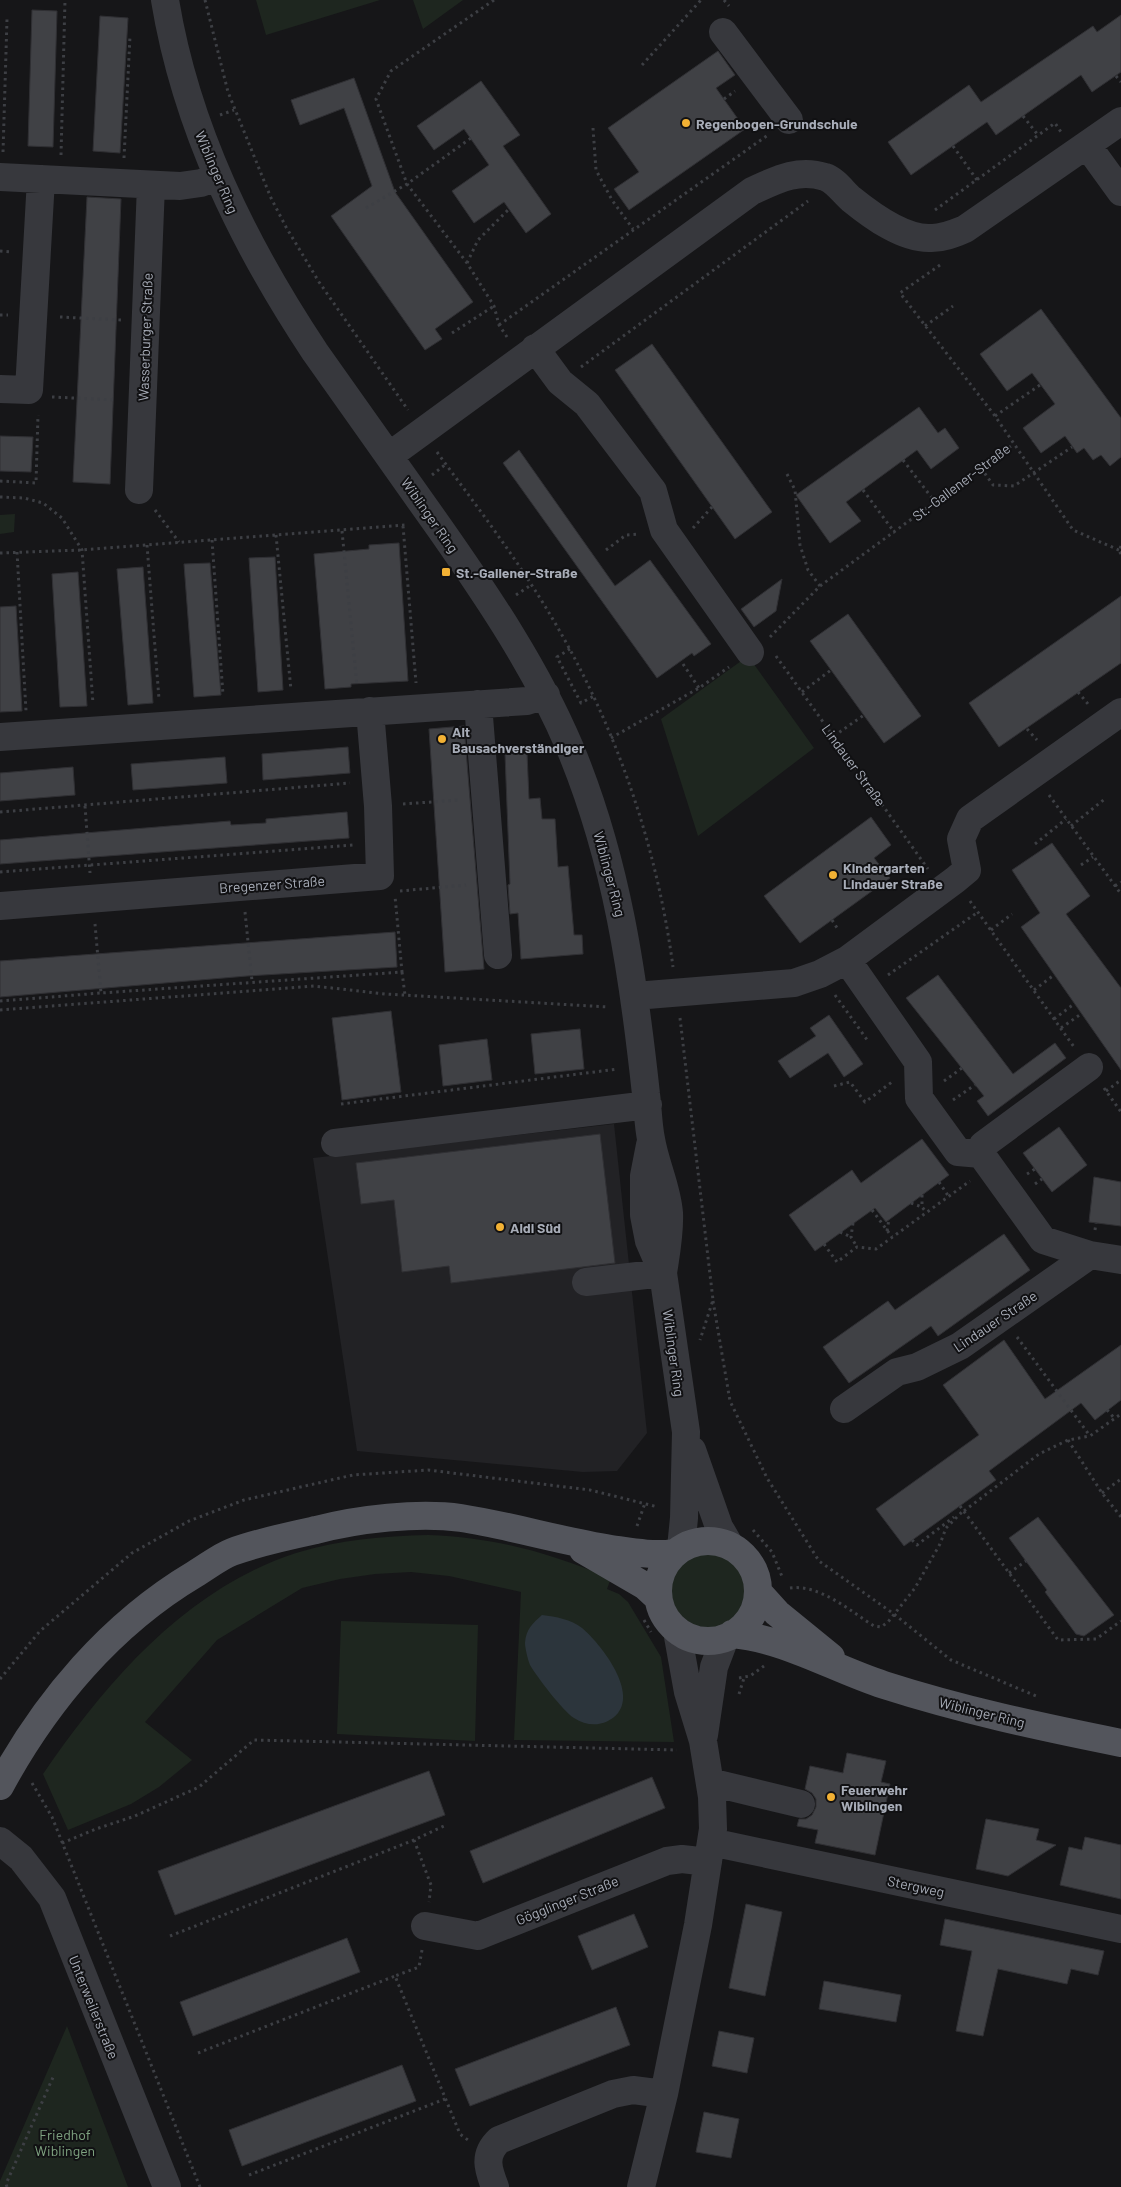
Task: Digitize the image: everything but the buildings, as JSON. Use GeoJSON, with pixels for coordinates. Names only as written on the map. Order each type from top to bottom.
{"type":"FeatureCollection","features":[{"type":"Feature","properties":{"kind":"main road"},"geometry":{"type":"LineString","coordinates":[[0,1786],[20,1752],[58,1698],[89,1660],[124,1626],[165,1592],[230,1552],[344,1523],[419,1517],[458,1518],[497,1524],[569,1542],[649,1554],[677,1550],[704,1540],[738,1536],[742,1554],[753,1567],[758,1592],[755,1609],[740,1630],[729,1636],[699,1641],[666,1634],[662,1612],[649,1605],[644,1586],[569,1542]]}},
{"type":"Feature","properties":{"kind":"main road"},"geometry":{"type":"LineString","coordinates":[[649,1605],[660,1572],[677,1550]]}},
{"type":"Feature","properties":{"kind":"main road","name":"Wiblinger Ring"},"geometry":{"type":"LineString","coordinates":[[758,1592],[777,1612],[846,1669]]}},
{"type":"Feature","properties":{"kind":"main road","name":"Wiblinger Ring"},"geometry":{"type":"LineString","coordinates":[[729,1636],[754,1637],[846,1669],[882,1684],[950,1704],[1059,1731],[1121,1743]]}},
{"type":"Feature","properties":{"kind":"street","name":"Wiblinger Ring"},"geometry":{"type":"LineString","coordinates":[[165,0],[183,78],[197,124],[217,177],[248,243],[292,318],[492,604],[546,695],[570,748],[603,842],[620,909],[636,1002],[648,1105],[651,1141],[644,1176],[644,1215],[649,1241],[663,1274],[686,1432],[684,1518],[677,1550]]}},
{"type":"Feature","properties":{"kind":"street"},"geometry":{"type":"LineString","coordinates":[[723,32],[789,120]]}},
{"type":"Feature","properties":{"kind":"street"},"geometry":{"type":"LineString","coordinates":[[389,456],[752,191],[784,176],[807,174],[826,177],[852,200],[891,226],[914,236],[932,239],[965,229],[1121,121]]}},
{"type":"Feature","properties":{"kind":"street"},"geometry":{"type":"LineString","coordinates":[[1082,148],[1121,192]]}},
{"type":"Feature","properties":{"kind":"street"},"geometry":{"type":"LineString","coordinates":[[1,177],[188,185],[217,177]]}},
{"type":"Feature","properties":{"kind":"street"},"geometry":{"type":"LineString","coordinates":[[0,390],[34,394],[33,316],[51,180]]}},
{"type":"Feature","properties":{"kind":"street","name":"Wasserburger Straße"},"geometry":{"type":"LineString","coordinates":[[139,490],[151,184]]}},
{"type":"Feature","properties":{"kind":"street"},"geometry":{"type":"LineString","coordinates":[[528,353],[587,404],[654,491],[664,530],[724,611],[758,647]]}},
{"type":"Feature","properties":{"kind":"street"},"geometry":{"type":"LineString","coordinates":[[0,737],[95,729],[527,701],[546,695]]}},
{"type":"Feature","properties":{"kind":"street"},"geometry":{"type":"LineString","coordinates":[[478,704],[498,955]]}},
{"type":"Feature","properties":{"kind":"street","name":"Bregenzer Straße"},"geometry":{"type":"LineString","coordinates":[[0,906],[93,897],[380,876],[376,793],[364,711]]}},
{"type":"Feature","properties":{"kind":"street"},"geometry":{"type":"LineString","coordinates":[[636,1002],[794,983],[820,974],[847,960],[967,870],[960,839],[970,819],[1121,712]]}},
{"type":"Feature","properties":{"kind":"street"},"geometry":{"type":"LineString","coordinates":[[847,960],[918,1062],[919,1098],[958,1152],[986,1160]]}},
{"type":"Feature","properties":{"kind":"street"},"geometry":{"type":"LineString","coordinates":[[1089,1067],[983,1145],[986,1160],[1043,1240],[1090,1255],[1121,1260]]}},
{"type":"Feature","properties":{"kind":"street"},"geometry":{"type":"LineString","coordinates":[[335,1143],[648,1105]]}},
{"type":"Feature","properties":{"kind":"street","name":"Lindauer Straße"},"geometry":{"type":"LineString","coordinates":[[844,1409],[894,1374],[917,1367],[960,1346],[1090,1255]]}},
{"type":"Feature","properties":{"kind":"street"},"geometry":{"type":"LineString","coordinates":[[586,1282],[663,1274]]}},
{"type":"Feature","properties":{"kind":"street","name":"Wiblinger Ring"},"geometry":{"type":"LineString","coordinates":[[686,1432],[719,1527],[738,1536]]}},
{"type":"Feature","properties":{"kind":"street"},"geometry":{"type":"LineString","coordinates":[[641,2187],[664,2094],[698,1925],[710,1852],[713,1814],[704,1745],[666,1634]]}},
{"type":"Feature","properties":{"kind":"street"},"geometry":{"type":"LineString","coordinates":[[704,1745],[714,1666],[729,1636]]}},
{"type":"Feature","properties":{"kind":"street"},"geometry":{"type":"LineString","coordinates":[[710,1782],[801,1804]]}},
{"type":"Feature","properties":{"kind":"street","name":"Unterweilerstraße"},"geometry":{"type":"LineString","coordinates":[[0,1841],[21,1858],[52,1898],[167,2187]]}},
{"type":"Feature","properties":{"kind":"street","name":"Gögglinger Straße"},"geometry":{"type":"LineString","coordinates":[[425,1926],[478,1936],[667,1861],[710,1852]]}},
{"type":"Feature","properties":{"kind":"street","name":"Stergweg"},"geometry":{"type":"LineString","coordinates":[[710,1852],[1121,1929]]}},
{"type":"Feature","properties":{"kind":"street"},"geometry":{"type":"LineString","coordinates":[[495,2187],[488,2164],[488,2155],[492,2146],[507,2136],[612,2094],[633,2090],[664,2094]]}},
{"type":"Feature","properties":{"kind":"path"},"geometry":{"type":"LineString","coordinates":[[51,180],[65,0]]}},
{"type":"Feature","properties":{"kind":"path"},"geometry":{"type":"LineString","coordinates":[[494,0],[391,71],[376,99],[407,184],[467,263],[494,306],[499,325],[528,353]]}},
{"type":"Feature","properties":{"kind":"path"},"geometry":{"type":"LineString","coordinates":[[642,64],[701,0]]}},
{"type":"Feature","properties":{"kind":"path"},"geometry":{"type":"LineString","coordinates":[[1,177],[7,18]]}},
{"type":"Feature","properties":{"kind":"path"},"geometry":{"type":"LineString","coordinates":[[123,183],[130,36]]}},
{"type":"Feature","properties":{"kind":"path"},"geometry":{"type":"LineString","coordinates":[[1116,76],[1121,82]]}},
{"type":"Feature","properties":{"kind":"path"},"geometry":{"type":"LineString","coordinates":[[1024,116],[1038,135]]}},
{"type":"Feature","properties":{"kind":"path"},"geometry":{"type":"LineString","coordinates":[[499,325],[789,120]]}},
{"type":"Feature","properties":{"kind":"path"},"geometry":{"type":"LineString","coordinates":[[933,211],[1055,124],[1082,148]]}},
{"type":"Feature","properties":{"kind":"path"},"geometry":{"type":"LineString","coordinates":[[593,128],[596,170],[612,200],[634,230]]}},
{"type":"Feature","properties":{"kind":"path"},"geometry":{"type":"LineString","coordinates":[[366,208],[407,184],[471,138]]}},
{"type":"Feature","properties":{"kind":"path"},"geometry":{"type":"LineString","coordinates":[[953,146],[977,180]]}},
{"type":"Feature","properties":{"kind":"path"},"geometry":{"type":"LineString","coordinates":[[560,382],[833,182]]}},
{"type":"Feature","properties":{"kind":"path"},"geometry":{"type":"LineString","coordinates":[[467,263],[478,240],[509,209]]}},
{"type":"Feature","properties":{"kind":"path","name":"St.-Gallener-Straße"},"geometry":{"type":"LineString","coordinates":[[611,738],[699,688],[758,647],[820,586],[895,533],[1014,444],[995,416],[900,294],[943,262],[947,236]]}},
{"type":"Feature","properties":{"kind":"path"},"geometry":{"type":"LineString","coordinates":[[452,333],[494,306]]}},
{"type":"Feature","properties":{"kind":"path"},"geometry":{"type":"LineString","coordinates":[[925,326],[953,306]]}},
{"type":"Feature","properties":{"kind":"path"},"geometry":{"type":"LineString","coordinates":[[33,316],[146,322]]}},
{"type":"Feature","properties":{"kind":"path"},"geometry":{"type":"LineString","coordinates":[[995,416],[1040,385]]}},
{"type":"Feature","properties":{"kind":"path"},"geometry":{"type":"LineString","coordinates":[[0,481],[36,483],[34,394],[143,401]]}},
{"type":"Feature","properties":{"kind":"path"},"geometry":{"type":"LineString","coordinates":[[1014,444],[1073,530],[1120,552],[1121,546]]}},
{"type":"Feature","properties":{"kind":"path"},"geometry":{"type":"LineString","coordinates":[[981,468],[993,485],[1014,486],[1072,447]]}},
{"type":"Feature","properties":{"kind":"path"},"geometry":{"type":"LineString","coordinates":[[903,460],[935,502]]}},
{"type":"Feature","properties":{"kind":"path"},"geometry":{"type":"LineString","coordinates":[[787,474],[795,490],[800,545],[808,570],[820,586]]}},
{"type":"Feature","properties":{"kind":"path"},"geometry":{"type":"LineString","coordinates":[[139,490],[179,542]]}},
{"type":"Feature","properties":{"kind":"path"},"geometry":{"type":"LineString","coordinates":[[863,490],[895,533]]}},
{"type":"Feature","properties":{"kind":"path"},"geometry":{"type":"LineString","coordinates":[[0,497],[24,498],[43,503],[62,518],[82,550],[95,729]]}},
{"type":"Feature","properties":{"kind":"path"},"geometry":{"type":"LineString","coordinates":[[0,552],[82,550],[414,525]]}},
{"type":"Feature","properties":{"kind":"path"},"geometry":{"type":"LineString","coordinates":[[403,526],[418,708]]}},
{"type":"Feature","properties":{"kind":"path"},"geometry":{"type":"LineString","coordinates":[[606,550],[626,535],[664,530]]}},
{"type":"Feature","properties":{"kind":"path"},"geometry":{"type":"LineString","coordinates":[[342,531],[364,711]]}},
{"type":"Feature","properties":{"kind":"path"},"geometry":{"type":"LineString","coordinates":[[276,535],[294,716]]}},
{"type":"Feature","properties":{"kind":"path"},"geometry":{"type":"LineString","coordinates":[[212,540],[225,721]]}},
{"type":"Feature","properties":{"kind":"path"},"geometry":{"type":"LineString","coordinates":[[147,545],[161,725]]}},
{"type":"Feature","properties":{"kind":"path"},"geometry":{"type":"LineString","coordinates":[[17,552],[28,735]]}},
{"type":"Feature","properties":{"kind":"path","name":"Lindauer Straße"},"geometry":{"type":"LineString","coordinates":[[758,647],[802,692],[949,885],[978,912],[1121,1112]]}},
{"type":"Feature","properties":{"kind":"path"},"geometry":{"type":"LineString","coordinates":[[570,649],[556,657],[581,703],[594,696]]}},
{"type":"Feature","properties":{"kind":"path"},"geometry":{"type":"LineString","coordinates":[[684,664],[699,688]]}},
{"type":"Feature","properties":{"kind":"path"},"geometry":{"type":"LineString","coordinates":[[802,692],[831,670]]}},
{"type":"Feature","properties":{"kind":"path"},"geometry":{"type":"LineString","coordinates":[[1078,692],[1086,702]]}},
{"type":"Feature","properties":{"kind":"path"},"geometry":{"type":"LineString","coordinates":[[834,736],[864,715]]}},
{"type":"Feature","properties":{"kind":"path"},"geometry":{"type":"LineString","coordinates":[[1027,728],[1034,737]]}},
{"type":"Feature","properties":{"kind":"path"},"geometry":{"type":"LineString","coordinates":[[1034,774],[1121,894]]}},
{"type":"Feature","properties":{"kind":"path"},"geometry":{"type":"LineString","coordinates":[[0,812],[84,806],[376,793],[485,798]]}},
{"type":"Feature","properties":{"kind":"path"},"geometry":{"type":"LineString","coordinates":[[1071,826],[1106,798]]}},
{"type":"Feature","properties":{"kind":"path"},"geometry":{"type":"LineString","coordinates":[[84,806],[101,993]]}},
{"type":"Feature","properties":{"kind":"path"},"geometry":{"type":"LineString","coordinates":[[1035,844],[1066,819]]}},
{"type":"Feature","properties":{"kind":"path"},"geometry":{"type":"LineString","coordinates":[[0,872],[379,843]]}},
{"type":"Feature","properties":{"kind":"path"},"geometry":{"type":"LineString","coordinates":[[1081,865],[1094,856]]}},
{"type":"Feature","properties":{"kind":"path"},"geometry":{"type":"LineString","coordinates":[[405,995],[395,891],[491,882]]}},
{"type":"Feature","properties":{"kind":"path"},"geometry":{"type":"LineString","coordinates":[[1115,886],[1121,882]]}},
{"type":"Feature","properties":{"kind":"path"},"geometry":{"type":"LineString","coordinates":[[243,886],[252,981]]}},
{"type":"Feature","properties":{"kind":"path"},"geometry":{"type":"LineString","coordinates":[[844,1007],[978,912]]}},
{"type":"Feature","properties":{"kind":"path"},"geometry":{"type":"LineString","coordinates":[[991,930],[1012,914]]}},
{"type":"Feature","properties":{"kind":"path"},"geometry":{"type":"LineString","coordinates":[[832,920],[839,931]]}},
{"type":"Feature","properties":{"kind":"path"},"geometry":{"type":"LineString","coordinates":[[0,1001],[252,981],[402,972]]}},
{"type":"Feature","properties":{"kind":"path"},"geometry":{"type":"LineString","coordinates":[[1034,990],[1054,976]]}},
{"type":"Feature","properties":{"kind":"path"},"geometry":{"type":"LineString","coordinates":[[0,1010],[314,986],[405,995],[636,1002]]}},
{"type":"Feature","properties":{"kind":"path"},"geometry":{"type":"LineString","coordinates":[[1054,1019],[1074,1004]]}},
{"type":"Feature","properties":{"kind":"path"},"geometry":{"type":"LineString","coordinates":[[1061,1028],[1081,1014]]}},
{"type":"Feature","properties":{"kind":"path"},"geometry":{"type":"LineString","coordinates":[[342,1104],[626,1068]]}},
{"type":"Feature","properties":{"kind":"path"},"geometry":{"type":"LineString","coordinates":[[939,1084],[962,1068]]}},
{"type":"Feature","properties":{"kind":"path"},"geometry":{"type":"LineString","coordinates":[[834,1086],[850,1082],[866,1102],[896,1079]]}},
{"type":"Feature","properties":{"kind":"path"},"geometry":{"type":"LineString","coordinates":[[1106,1091],[1121,1080]]}},
{"type":"Feature","properties":{"kind":"path"},"geometry":{"type":"LineString","coordinates":[[952,1102],[975,1085]]}},
{"type":"Feature","properties":{"kind":"path"},"geometry":{"type":"LineString","coordinates":[[840,1232],[851,1237],[858,1246],[876,1249],[948,1197],[986,1160]]}},
{"type":"Feature","properties":{"kind":"path"},"geometry":{"type":"LineString","coordinates":[[939,1182],[948,1197]]}},
{"type":"Feature","properties":{"kind":"path"},"geometry":{"type":"LineString","coordinates":[[922,1195],[922,1207]]}},
{"type":"Feature","properties":{"kind":"path"},"geometry":{"type":"LineString","coordinates":[[912,1203],[922,1207],[926,1212]]}},
{"type":"Feature","properties":{"kind":"path"},"geometry":{"type":"LineString","coordinates":[[872,1210],[892,1237]]}},
{"type":"Feature","properties":{"kind":"path"},"geometry":{"type":"LineString","coordinates":[[887,1231],[889,1219]]}},
{"type":"Feature","properties":{"kind":"path"},"geometry":{"type":"LineString","coordinates":[[851,1237],[853,1223]]}},
{"type":"Feature","properties":{"kind":"path"},"geometry":{"type":"LineString","coordinates":[[824,1244],[837,1262],[858,1246]]}},
{"type":"Feature","properties":{"kind":"path"},"geometry":{"type":"LineString","coordinates":[[713,1300],[730,1401],[767,1478],[819,1561],[894,1614],[951,1660],[1040,1698]]}},
{"type":"Feature","properties":{"kind":"path"},"geometry":{"type":"LineString","coordinates":[[1001,1317],[1090,1436]]}},
{"type":"Feature","properties":{"kind":"path"},"geometry":{"type":"LineString","coordinates":[[1107,1410],[1115,1419]]}},
{"type":"Feature","properties":{"kind":"path"},"geometry":{"type":"LineString","coordinates":[[912,1540],[917,1545],[1039,1454],[1068,1440],[1090,1436],[1121,1414]]}},
{"type":"Feature","properties":{"kind":"path"},"geometry":{"type":"LineString","coordinates":[[1068,1440],[1102,1493],[1121,1517]]}},
{"type":"Feature","properties":{"kind":"path"},"geometry":{"type":"LineString","coordinates":[[1102,1493],[1121,1479]]}},
{"type":"Feature","properties":{"kind":"path"},"geometry":{"type":"LineString","coordinates":[[987,1486],[990,1491]]}},
{"type":"Feature","properties":{"kind":"path"},"geometry":{"type":"LineString","coordinates":[[974,1496],[977,1500]]}},
{"type":"Feature","properties":{"kind":"path"},"geometry":{"type":"LineString","coordinates":[[960,1506],[1058,1640],[1096,1639],[1121,1621]]}},
{"type":"Feature","properties":{"kind":"path"},"geometry":{"type":"LineString","coordinates":[[786,1589],[796,1587],[811,1590],[878,1628],[885,1625],[928,1566],[946,1528],[964,1510]]}},
{"type":"Feature","properties":{"kind":"path"},"geometry":{"type":"LineString","coordinates":[[945,1516],[950,1520]]}},
{"type":"Feature","properties":{"kind":"path"},"geometry":{"type":"LineString","coordinates":[[930,1528],[934,1532]]}},
{"type":"Feature","properties":{"kind":"path"},"geometry":{"type":"LineString","coordinates":[[738,1536],[772,1552],[783,1580]]}},
{"type":"Feature","properties":{"kind":"path"},"geometry":{"type":"LineString","coordinates":[[1009,1573],[1026,1561]]}},
{"type":"Feature","properties":{"kind":"path"},"geometry":{"type":"LineString","coordinates":[[649,1605],[666,1634]]}},
{"type":"Feature","properties":{"kind":"path"},"geometry":{"type":"LineString","coordinates":[[62,1843],[135,1816],[199,1787],[254,1740],[319,1740],[474,1746],[704,1745]]}},
{"type":"Feature","properties":{"kind":"path"},"geometry":{"type":"LineString","coordinates":[[170,1936],[414,1840],[444,1826]]}},
{"type":"Feature","properties":{"kind":"path"},"geometry":{"type":"LineString","coordinates":[[198,2053],[419,1967],[431,1884],[414,1840]]}},
{"type":"Feature","properties":{"kind":"path"},"geometry":{"type":"LineString","coordinates":[[395,1976],[460,2134],[488,2155]]}},
{"type":"Feature","properties":{"kind":"path"},"geometry":{"type":"LineString","coordinates":[[7,2187],[6,2184],[54,2075]]}},
{"type":"Feature","properties":{"kind":"path"},"geometry":{"type":"LineString","coordinates":[[249,2175],[446,2099]]}},
{"type":"Feature","properties":{"kind":"shaded area"},"geometry":{"type":"Polygon","coordinates":[[[614,1124],[647,1433],[617,1471],[583,1472],[357,1451],[313,1158],[614,1124]]]}},
{"type":"Feature","properties":{"kind":"shaded area"},"geometry":{"type":"Polygon","coordinates":[[[542,1615],[563,1619],[578,1625],[598,1644],[606,1655],[620,1680],[623,1692],[623,1703],[618,1713],[609,1721],[592,1724],[574,1718],[557,1701],[530,1665],[525,1643],[526,1638],[530,1627],[542,1615]]]}},
{"type":"Feature","properties":{"kind":"green space"},"geometry":{"type":"Polygon","coordinates":[[[256,0],[380,0],[266,35],[256,0]]]}},
{"type":"Feature","properties":{"kind":"green space"},"geometry":{"type":"Polygon","coordinates":[[[413,0],[463,0],[423,29],[413,0]]]}},
{"type":"Feature","properties":{"kind":"green space"},"geometry":{"type":"Polygon","coordinates":[[[15,514],[14,532],[0,534],[0,515],[15,514]]]}},
{"type":"Feature","properties":{"kind":"green space"},"geometry":{"type":"Polygon","coordinates":[[[748,656],[814,748],[698,836],[661,719],[748,656]]]}},
{"type":"Feature","properties":{"kind":"green space"},"geometry":{"type":"Polygon","coordinates":[[[428,1535],[500,1543],[543,1554],[611,1578],[607,1589],[619,1594],[628,1602],[661,1657],[674,1742],[514,1740],[521,1592],[449,1576],[411,1572],[375,1574],[340,1579],[302,1588],[217,1640],[145,1722],[192,1760],[159,1787],[131,1804],[68,1830],[43,1774],[94,1705],[122,1673],[152,1642],[184,1614],[219,1590],[256,1569],[296,1553],[328,1545],[361,1540],[394,1536],[428,1535]]]}},
{"type":"Feature","properties":{"kind":"green space"},"geometry":{"type":"Polygon","coordinates":[[[709,1552],[723,1555],[736,1563],[744,1576],[747,1590],[744,1604],[736,1617],[723,1625],[709,1628],[695,1625],[682,1617],[674,1604],[671,1590],[674,1576],[682,1563],[695,1555],[709,1552]]]}},
{"type":"Feature","properties":{"kind":"green space"},"geometry":{"type":"Polygon","coordinates":[[[341,1621],[478,1625],[475,1741],[337,1734],[341,1621]]]}},
{"type":"Feature","properties":{"kind":"green space","name":"Friedhof Wiblingen"},"geometry":{"type":"Polygon","coordinates":[[[67,2026],[128,2187],[0,2187],[0,2181],[67,2026]]]}},
{"type":"Feature","properties":{"kind":"place","name":"Regenbogen-Grundschule"},"geometry":{"type":"Point","coordinates":[686,123]}},
{"type":"Feature","properties":{"kind":"place","name":"St.-Gallener-Straße"},"geometry":{"type":"Point","coordinates":[446,572]}},
{"type":"Feature","properties":{"kind":"place","name":"Alt Bausachverständiger"},"geometry":{"type":"Point","coordinates":[442,739]}},
{"type":"Feature","properties":{"kind":"place","name":"Kindergarten Lindauer Straße"},"geometry":{"type":"Point","coordinates":[833,875]}},
{"type":"Feature","properties":{"kind":"place","name":"Aldi Süd"},"geometry":{"type":"Point","coordinates":[500,1227]}},
{"type":"Feature","properties":{"kind":"place","name":"Feuerwehr Wiblingen"},"geometry":{"type":"Point","coordinates":[831,1797]}}]}
